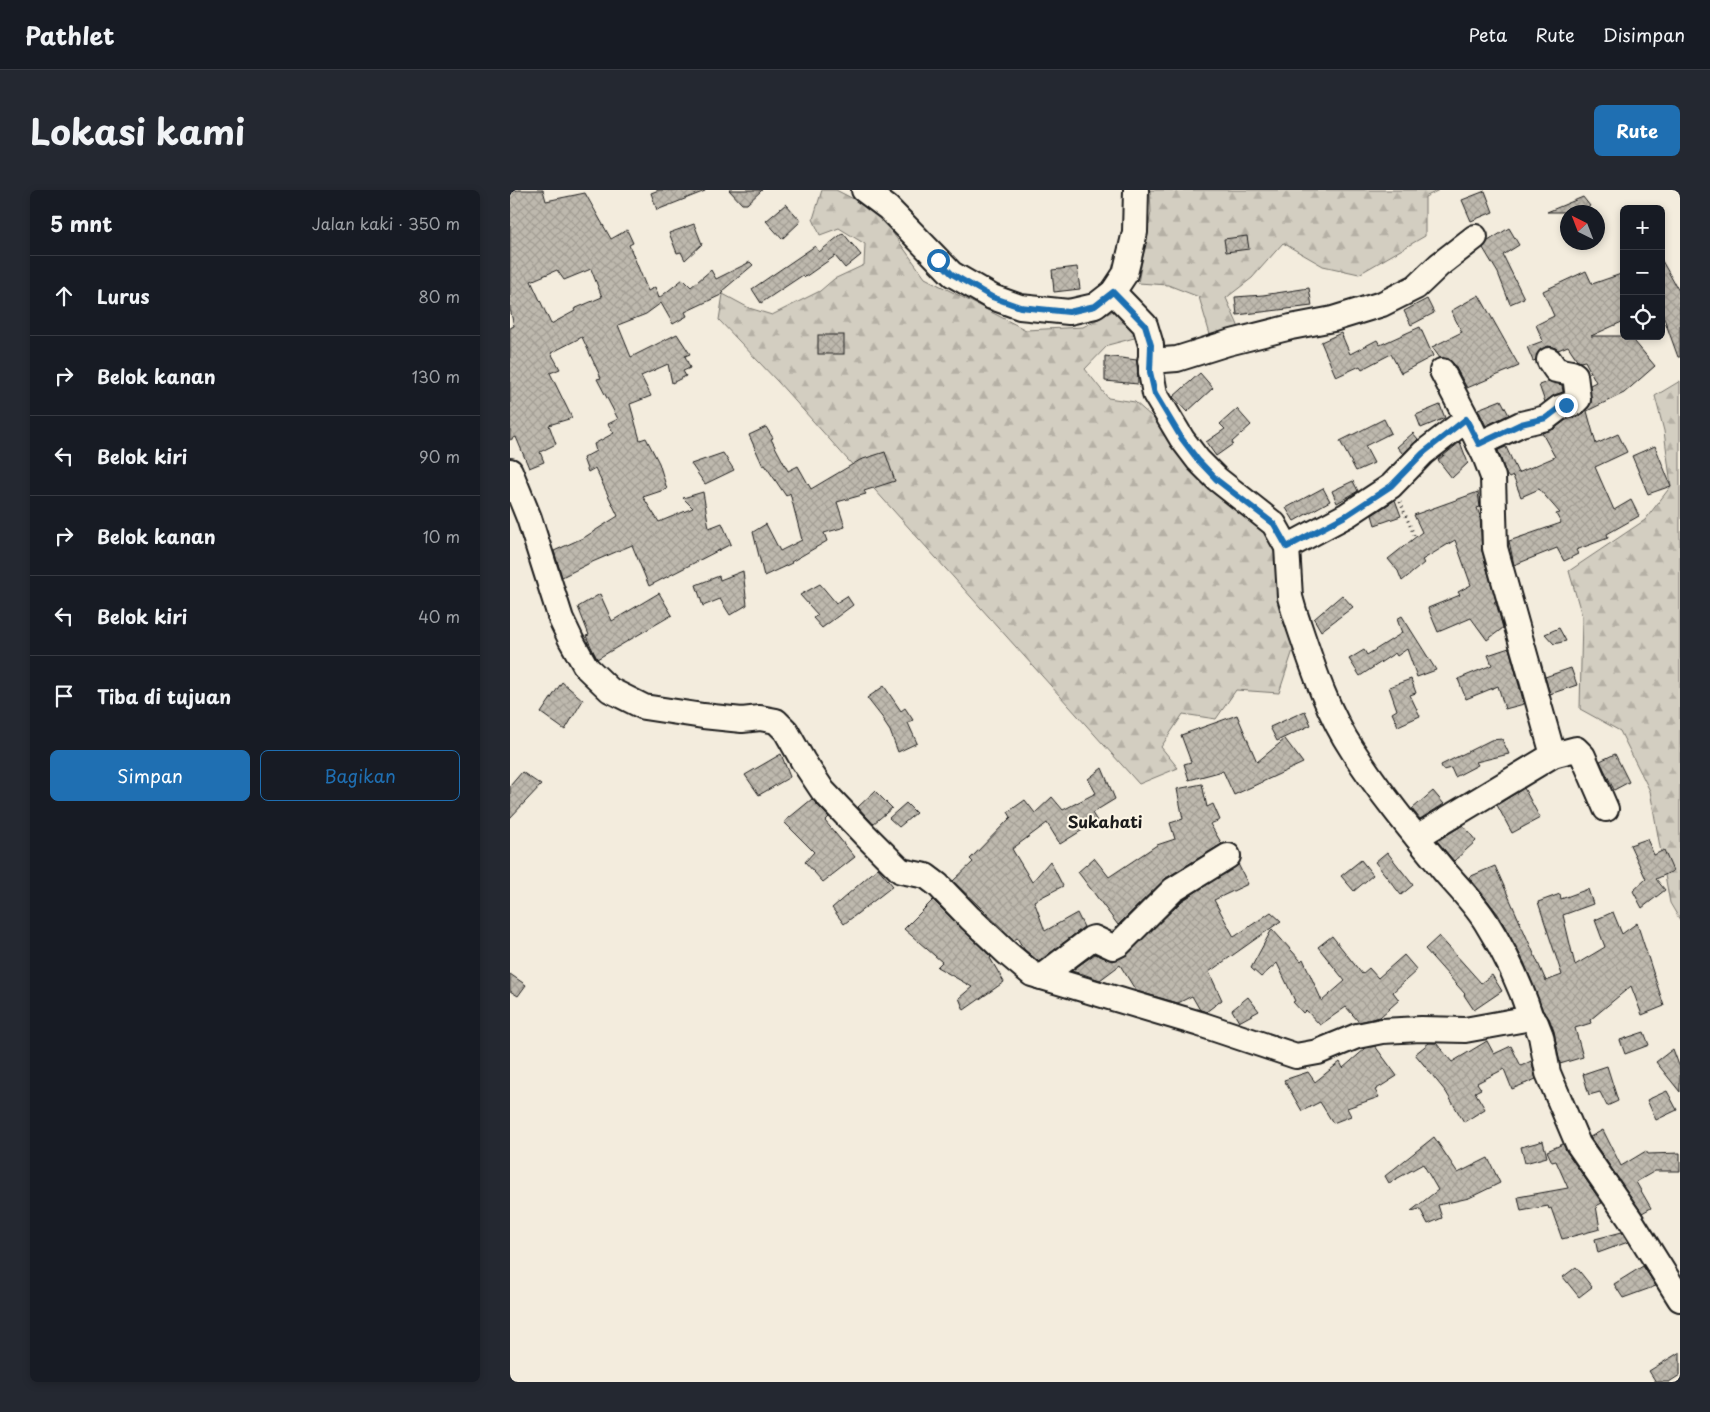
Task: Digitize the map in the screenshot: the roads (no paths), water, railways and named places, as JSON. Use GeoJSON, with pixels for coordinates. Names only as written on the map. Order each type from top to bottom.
{"type":"FeatureCollection","features":[{"type":"Feature","properties":{"kind":"street"},"geometry":{"type":"LineString","coordinates":[[864,190],[888,208],[952,274],[992,297],[1020,307],[1069,312],[1095,306],[1113,292],[1125,274],[1135,232],[1136,190]]}},
{"type":"Feature","properties":{"kind":"street"},"geometry":{"type":"LineString","coordinates":[[1150,361],[1177,359],[1228,343],[1291,327],[1333,320],[1382,304],[1416,286],[1439,265],[1474,238]]}},
{"type":"Feature","properties":{"kind":"street"},"geometry":{"type":"LineString","coordinates":[[1113,292],[1145,325],[1151,345],[1150,372],[1155,394],[1182,439],[1217,480],[1274,524],[1287,547],[1290,596],[1294,611],[1338,727],[1353,752],[1417,837],[1485,920],[1509,960],[1522,991],[1530,1018],[1536,1024],[1541,1036],[1548,1073],[1578,1144],[1630,1219],[1680,1299]]}},
{"type":"Feature","properties":{"kind":"street"},"geometry":{"type":"LineString","coordinates":[[1479,444],[1521,424],[1546,418],[1559,408],[1578,400],[1575,375],[1556,370],[1549,360]]}},
{"type":"Feature","properties":{"kind":"street"},"geometry":{"type":"LineString","coordinates":[[1442,371],[1479,444],[1493,477],[1495,548],[1553,755]]}},
{"type":"Feature","properties":{"kind":"street"},"geometry":{"type":"LineString","coordinates":[[1287,547],[1347,515],[1391,486],[1423,453],[1466,419]]}},
{"type":"Feature","properties":{"kind":"street"},"geometry":{"type":"LineString","coordinates":[[510,471],[529,518],[563,624],[586,667],[610,690],[644,706],[703,716],[742,720],[760,718],[776,721],[786,731],[823,791],[901,871],[926,876],[1006,953],[1032,974],[1200,1024],[1296,1056],[1318,1052],[1357,1036],[1382,1031],[1421,1029],[1465,1030],[1530,1018]]}},
{"type":"Feature","properties":{"kind":"street"},"geometry":{"type":"LineString","coordinates":[[1417,837],[1553,755],[1576,749],[1584,756],[1606,809]]}},
{"type":"Feature","properties":{"kind":"street"},"geometry":{"type":"LineString","coordinates":[[1041,977],[1091,939],[1094,938],[1113,947],[1116,946],[1173,890],[1228,856]]}},
{"type":"Feature","properties":{"kind":"district","name":"Sukahati"},"geometry":{"type":"Point","coordinates":[1105,821]}}]}
